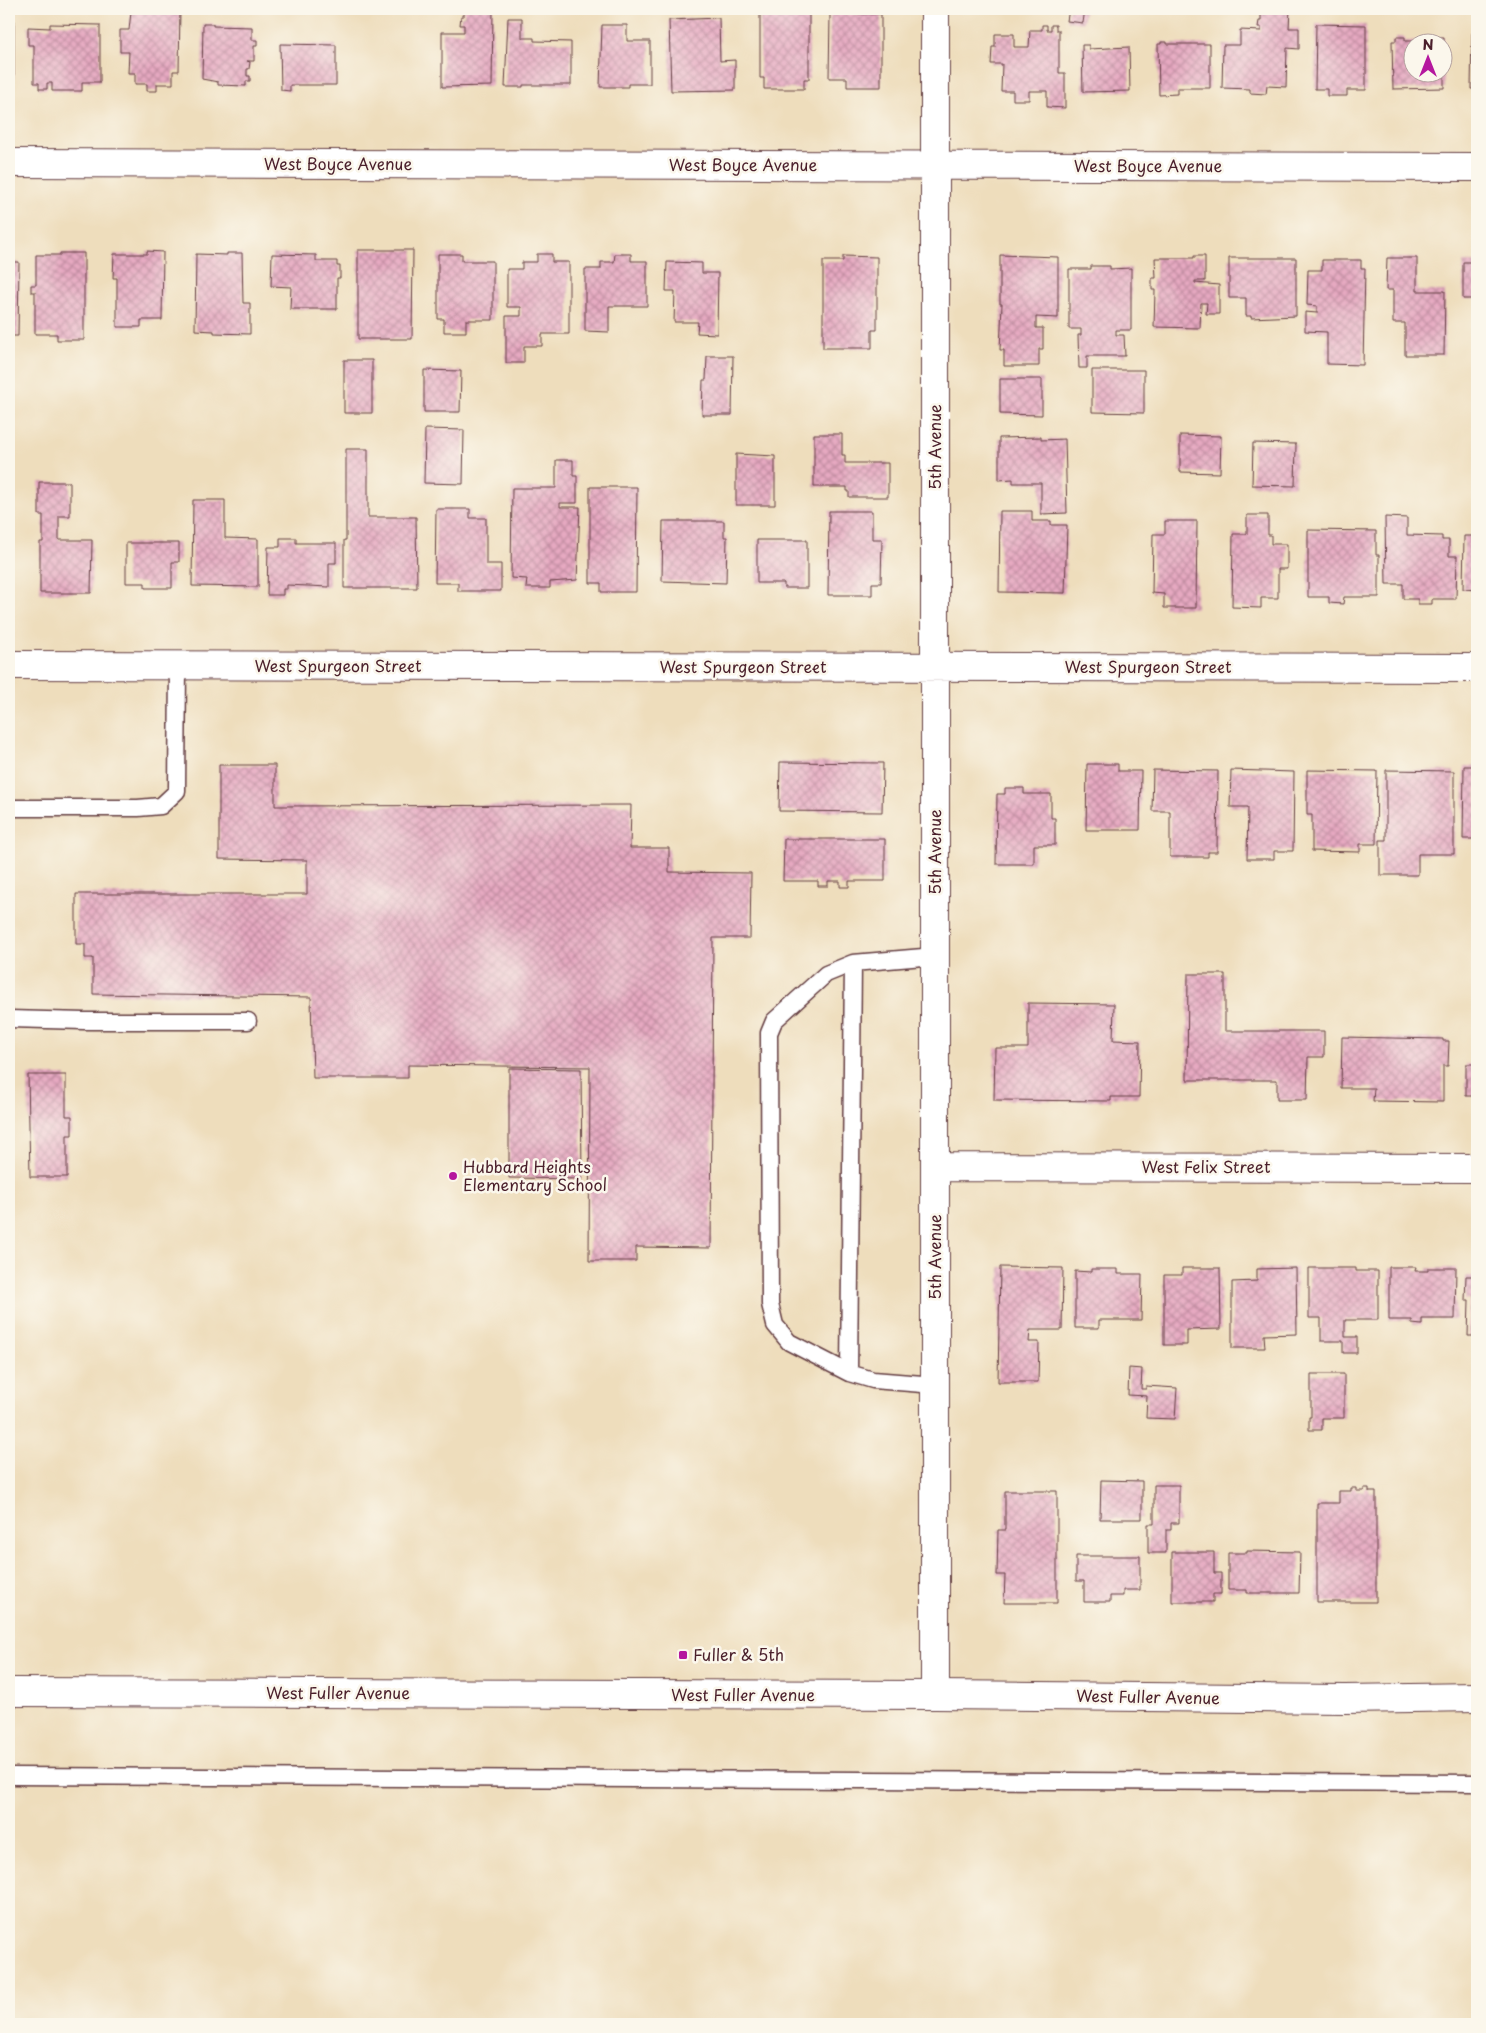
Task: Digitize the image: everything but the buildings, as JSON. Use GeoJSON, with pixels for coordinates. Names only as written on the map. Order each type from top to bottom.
{"type":"FeatureCollection","features":[{"type":"Feature","properties":{"kind":"street","name":"5th Avenue"},"geometry":{"type":"LineString","coordinates":[[935,9],[935,1695]]}},
{"type":"Feature","properties":{"kind":"street","name":"West Boyce Avenue"},"geometry":{"type":"LineString","coordinates":[[9,163],[1477,167]]}},
{"type":"Feature","properties":{"kind":"street","name":"West Spurgeon Street"},"geometry":{"type":"LineString","coordinates":[[9,665],[1477,668]]}},
{"type":"Feature","properties":{"kind":"street","name":"West Felix Street"},"geometry":{"type":"LineString","coordinates":[[935,1167],[1477,1168]]}},
{"type":"Feature","properties":{"kind":"street","name":"West Fuller Avenue"},"geometry":{"type":"LineString","coordinates":[[9,1692],[935,1695],[1345,1699],[1477,1697]]}},
{"type":"Feature","properties":{"kind":"lane"},"geometry":{"type":"LineString","coordinates":[[9,808],[138,808],[160,806],[177,791],[178,665]]}},
{"type":"Feature","properties":{"kind":"lane"},"geometry":{"type":"LineString","coordinates":[[935,956],[853,963],[826,974],[774,1022],[769,1033],[770,1304],[775,1325],[789,1342],[849,1373],[873,1380],[935,1385]]}},
{"type":"Feature","properties":{"kind":"lane"},"geometry":{"type":"LineString","coordinates":[[849,1373],[853,963]]}},
{"type":"Feature","properties":{"kind":"lane"},"geometry":{"type":"LineString","coordinates":[[9,1018],[84,1021],[248,1021]]}},
{"type":"Feature","properties":{"kind":"lane"},"geometry":{"type":"LineString","coordinates":[[9,1776],[1477,1783]]}},
{"type":"Feature","properties":{"kind":"place","name":"Hubbard Heights Elementary School"},"geometry":{"type":"Point","coordinates":[453,1176]}},
{"type":"Feature","properties":{"kind":"place","name":"Fuller & 5th"},"geometry":{"type":"Point","coordinates":[683,1655]}}]}
